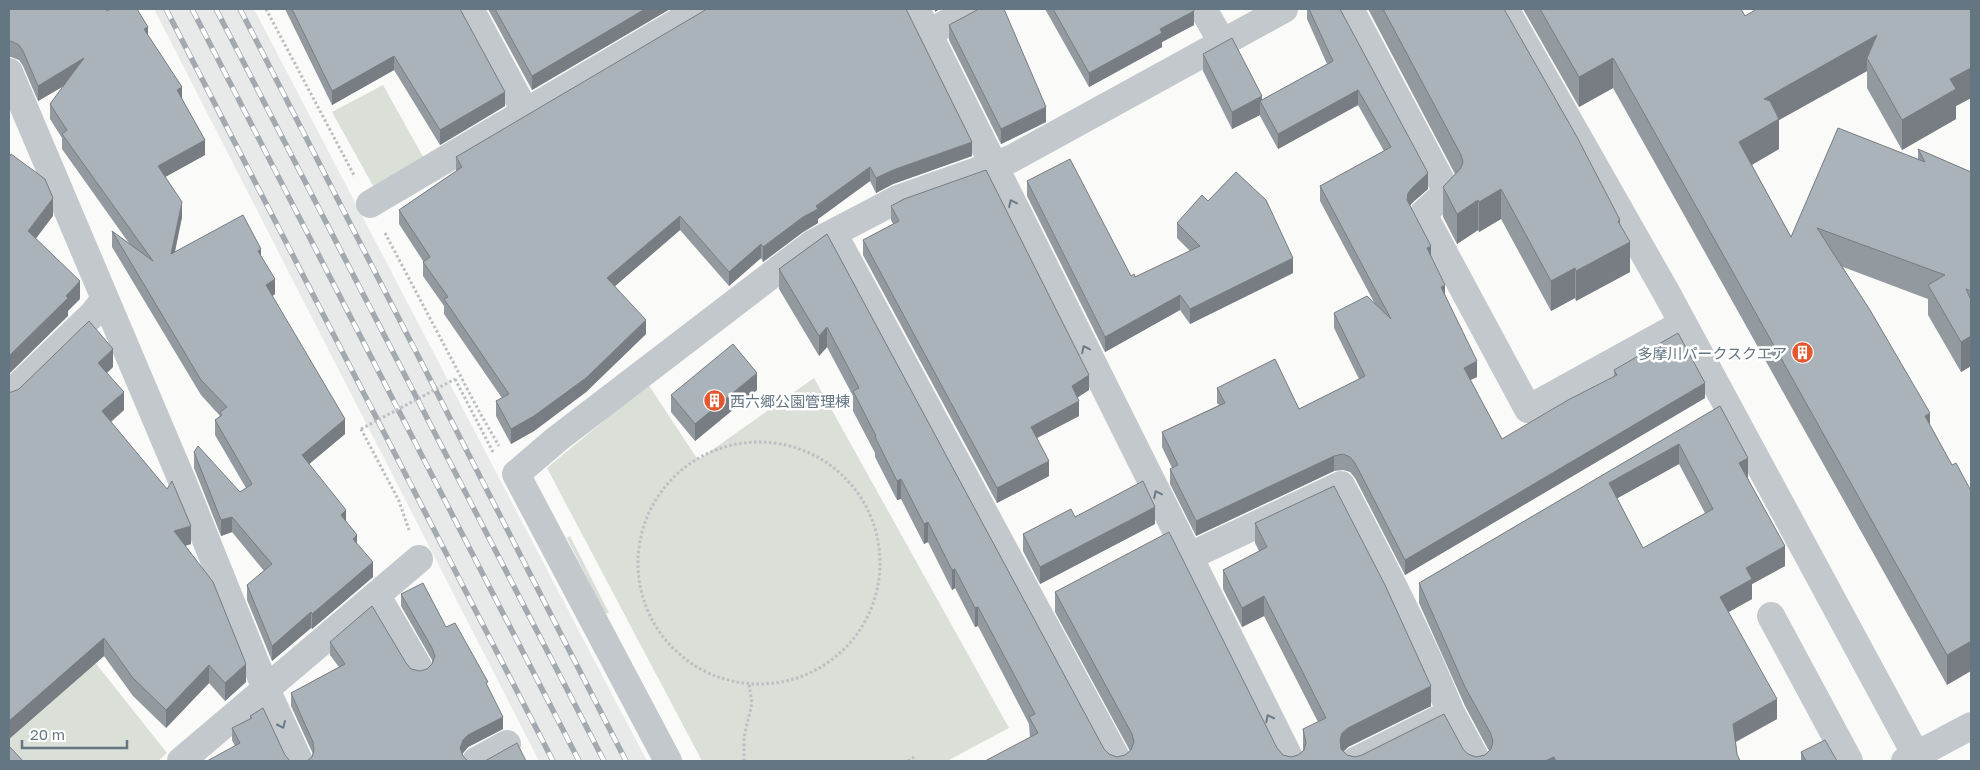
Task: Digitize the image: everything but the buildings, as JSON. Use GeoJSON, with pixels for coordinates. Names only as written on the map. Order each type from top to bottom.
{"type":"FeatureCollection","features":[{"type":"Feature","properties":{"kind":"street"},"geometry":{"type":"LineString","coordinates":[[470,9],[526,113]]}},
{"type":"Feature","properties":{"kind":"street"},"geometry":{"type":"LineString","coordinates":[[916,9],[993,164],[1166,536],[1188,557],[1291,761]]}},
{"type":"Feature","properties":{"kind":"street"},"geometry":{"type":"LineString","coordinates":[[929,33],[972,9]]}},
{"type":"Feature","properties":{"kind":"street"},"geometry":{"type":"LineString","coordinates":[[1204,9],[1222,42]]}},
{"type":"Feature","properties":{"kind":"street"},"geometry":{"type":"LineString","coordinates":[[668,761],[516,474],[557,439],[804,250],[898,199],[1011,159],[1284,9]]}},
{"type":"Feature","properties":{"kind":"street"},"geometry":{"type":"LineString","coordinates":[[1350,9],[1447,192],[1423,214],[1528,409],[1682,324]]}},
{"type":"Feature","properties":{"kind":"street"},"geometry":{"type":"LineString","coordinates":[[1505,9],[1682,324],[1718,409],[1911,758],[1971,726]]}},
{"type":"Feature","properties":{"kind":"street"},"geometry":{"type":"LineString","coordinates":[[370,204],[526,113],[691,11]]}},
{"type":"Feature","properties":{"kind":"street"},"geometry":{"type":"LineString","coordinates":[[9,72],[16,113],[106,300],[181,478],[266,689],[299,761]]}},
{"type":"Feature","properties":{"kind":"street"},"geometry":{"type":"LineString","coordinates":[[833,233],[1042,600],[1118,761]]}},
{"type":"Feature","properties":{"kind":"street"},"geometry":{"type":"LineString","coordinates":[[9,395],[106,300]]}},
{"type":"Feature","properties":{"kind":"street"},"geometry":{"type":"LineString","coordinates":[[1188,557],[1341,485],[1409,591],[1428,656],[1451,713],[1477,761]]}},
{"type":"Feature","properties":{"kind":"street"},"geometry":{"type":"LineString","coordinates":[[181,761],[419,559]]}},
{"type":"Feature","properties":{"kind":"street"},"geometry":{"type":"LineString","coordinates":[[377,596],[419,668]]}},
{"type":"Feature","properties":{"kind":"street"},"geometry":{"type":"LineString","coordinates":[[1771,616],[1849,761]]}},
{"type":"Feature","properties":{"kind":"street"},"geometry":{"type":"LineString","coordinates":[[1355,761],[1451,713]]}},
{"type":"Feature","properties":{"kind":"street"},"geometry":{"type":"LineString","coordinates":[[476,761],[507,744]]}},
{"type":"Feature","properties":{"kind":"path"},"geometry":{"type":"LineString","coordinates":[[266,9],[480,413],[516,474]]}},
{"type":"Feature","properties":{"kind":"path"},"geometry":{"type":"LineString","coordinates":[[399,501],[361,428],[455,379],[493,451]]}},
{"type":"Feature","properties":{"kind":"path"},"geometry":{"type":"LineString","coordinates":[[779,442],[822,458],[859,492],[872,515],[881,567],[876,598],[867,620],[846,649],[818,670],[775,684],[749,685],[703,671],[668,644],[649,614],[639,585],[638,554],[642,531],[649,513],[664,487],[688,464],[733,444],[779,442]]}},
{"type":"Feature","properties":{"kind":"path"},"geometry":{"type":"LineString","coordinates":[[744,761],[744,737],[752,703],[749,685]]}},
{"type":"Feature","properties":{"kind":"path"},"geometry":{"type":"LineString","coordinates":[[908,761],[914,757]]}},
{"type":"Feature","properties":{"kind":"shaded area"},"geometry":{"type":"Polygon","coordinates":[[[154,9],[254,9],[647,761],[539,761],[154,9]]]}},
{"type":"Feature","properties":{"kind":"shaded area"},"geometry":{"type":"Polygon","coordinates":[[[383,85],[426,162],[376,191],[332,112],[383,85]]]}},
{"type":"Feature","properties":{"kind":"shaded area"},"geometry":{"type":"Polygon","coordinates":[[[814,378],[1009,728],[947,761],[702,761],[547,468],[648,384],[698,460],[814,378]]]}},
{"type":"Feature","properties":{"kind":"shaded area"},"geometry":{"type":"Polygon","coordinates":[[[570,536],[609,613],[605,614],[567,538],[570,536]]]}},
{"type":"Feature","properties":{"kind":"shaded area"},"geometry":{"type":"Polygon","coordinates":[[[9,554],[167,753],[158,761],[13,761],[9,757],[9,554]]]}},
{"type":"Feature","properties":{"kind":"railway"},"geometry":{"type":"LineString","coordinates":[[166,9],[553,761]]}},
{"type":"Feature","properties":{"kind":"railway"},"geometry":{"type":"LineString","coordinates":[[192,9],[579,761]]}},
{"type":"Feature","properties":{"kind":"railway"},"geometry":{"type":"LineString","coordinates":[[216,9],[604,761]]}},
{"type":"Feature","properties":{"kind":"railway"},"geometry":{"type":"LineString","coordinates":[[240,9],[626,761]]}},
{"type":"Feature","properties":{"kind":"place","name":"多摩川パークスクエア"},"geometry":{"type":"Point","coordinates":[1803,353]}},
{"type":"Feature","properties":{"kind":"place","name":"西六郷公園管理棟"},"geometry":{"type":"Point","coordinates":[714,401]}}]}
